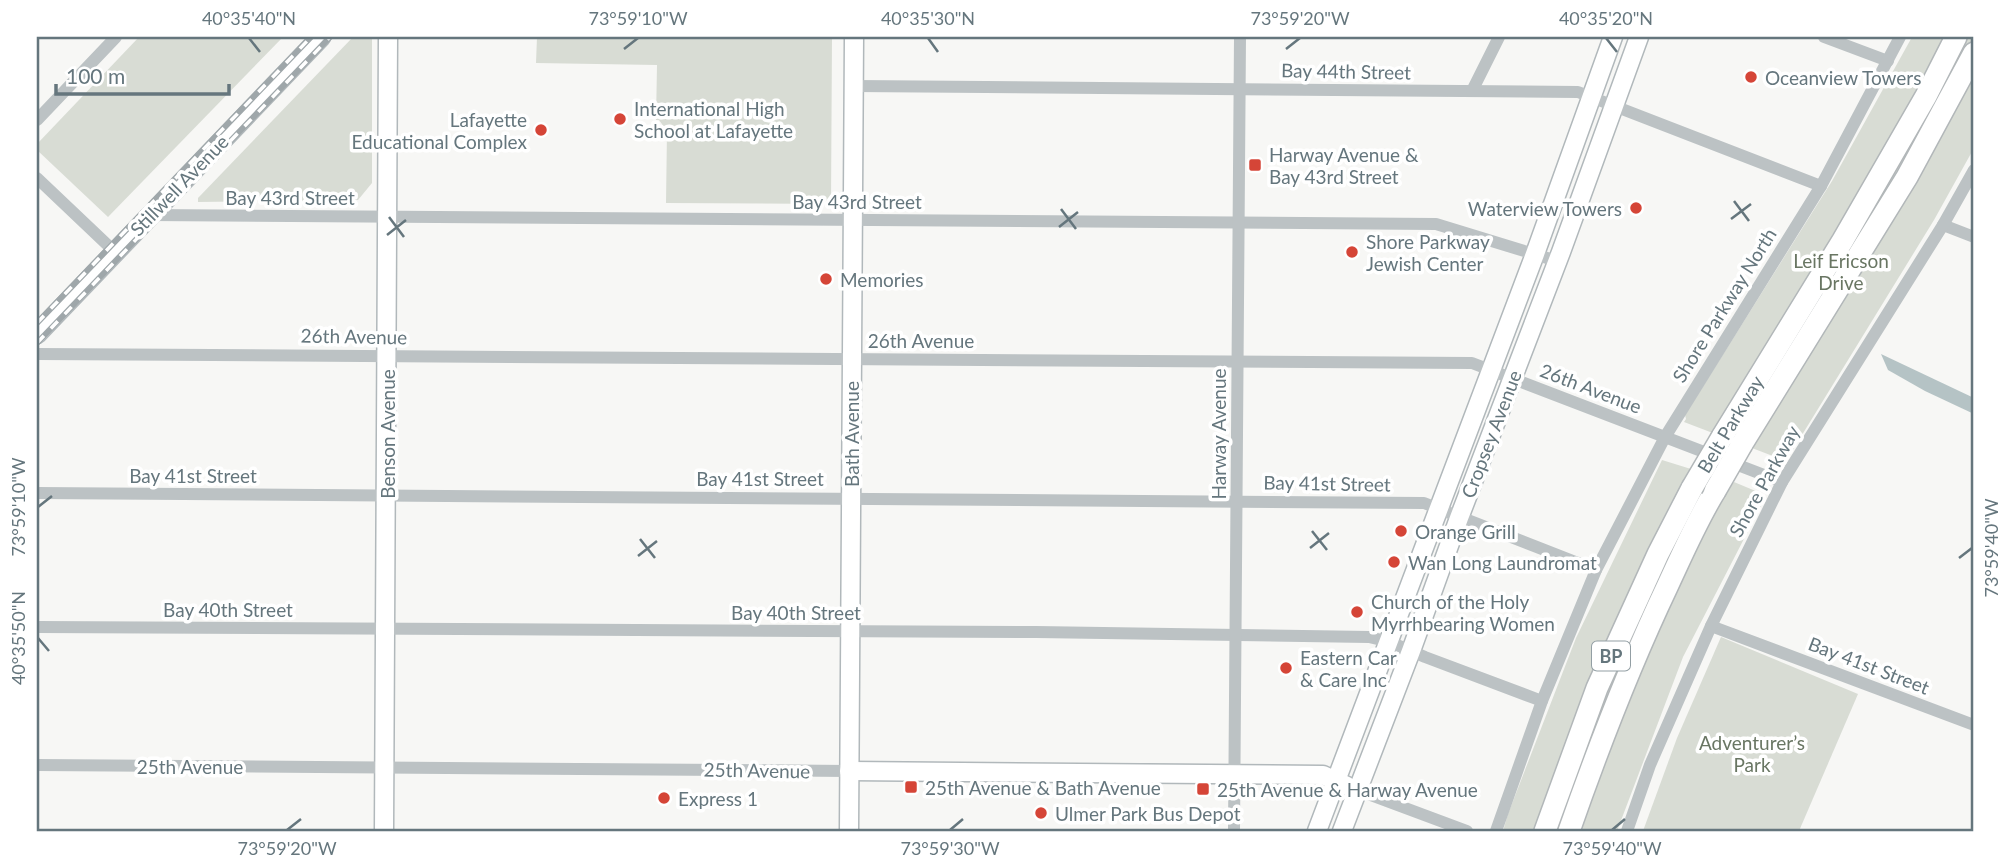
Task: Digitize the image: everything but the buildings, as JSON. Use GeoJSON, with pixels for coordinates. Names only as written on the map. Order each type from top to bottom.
{"type":"FeatureCollection","features":[{"type":"Feature","properties":{"kind":"highway","name":"Belt Parkway"},"geometry":{"type":"LineString","coordinates":[[1569,831],[1623,686],[1681,558],[1715,491],[1732,440],[1926,96],[1956,37]]}},
{"type":"Feature","properties":{"kind":"highway","name":"Belt Parkway"},"geometry":{"type":"LineString","coordinates":[[1545,831],[1597,688],[1658,554],[1692,488],[1732,440],[1908,177],[1974,53]]}},
{"type":"Feature","properties":{"kind":"main road","name":"Stillwell Avenue"},"geometry":{"type":"LineString","coordinates":[[37,334],[321,37]]}},
{"type":"Feature","properties":{"kind":"main road","name":"Benson Avenue"},"geometry":{"type":"LineString","coordinates":[[384,831],[388,37]]}},
{"type":"Feature","properties":{"kind":"main road","name":"Bath Avenue"},"geometry":{"type":"LineString","coordinates":[[849,831],[854,37]]}},
{"type":"Feature","properties":{"kind":"main road","name":"Cropsey Avenue"},"geometry":{"type":"LineString","coordinates":[[1317,831],[1535,254],[1613,37]]}},
{"type":"Feature","properties":{"kind":"main road","name":"Cropsey Avenue"},"geometry":{"type":"LineString","coordinates":[[1342,831],[1639,37]]}},
{"type":"Feature","properties":{"kind":"main road","name":"25th Avenue"},"geometry":{"type":"LineString","coordinates":[[849,771],[1323,775],[1357,790]]}},
{"type":"Feature","properties":{"kind":"street"},"geometry":{"type":"LineString","coordinates":[[37,120],[117,37]]}},
{"type":"Feature","properties":{"kind":"street","name":"Harway Avenue"},"geometry":{"type":"LineString","coordinates":[[1234,831],[1240,37]]}},
{"type":"Feature","properties":{"kind":"street"},"geometry":{"type":"LineString","coordinates":[[1472,92],[1499,37]]}},
{"type":"Feature","properties":{"kind":"street"},"geometry":{"type":"LineString","coordinates":[[1824,37],[1888,61]]}},
{"type":"Feature","properties":{"kind":"street","name":"Shore Parkway North"},"geometry":{"type":"LineString","coordinates":[[1496,831],[1542,701],[1596,570],[1665,437],[1821,186],[1900,37]]}},
{"type":"Feature","properties":{"kind":"street","name":"Bay 44th Street"},"geometry":{"type":"LineString","coordinates":[[854,86],[1578,92],[1821,186]]}},
{"type":"Feature","properties":{"kind":"street","name":"Shore Parkway"},"geometry":{"type":"LineString","coordinates":[[1627,831],[1650,765],[1711,626],[1782,482],[1943,225],[1974,170]]}},
{"type":"Feature","properties":{"kind":"street"},"geometry":{"type":"LineString","coordinates":[[37,178],[115,252]]}},
{"type":"Feature","properties":{"kind":"street","name":"Bay 43rd Street"},"geometry":{"type":"LineString","coordinates":[[150,215],[1436,224],[1557,261]]}},
{"type":"Feature","properties":{"kind":"street"},"geometry":{"type":"LineString","coordinates":[[1943,225],[1974,237]]}},
{"type":"Feature","properties":{"kind":"street","name":"26th Avenue"},"geometry":{"type":"LineString","coordinates":[[37,354],[1472,363],[1782,482]]}},
{"type":"Feature","properties":{"kind":"street","name":"Bay 41st Street"},"geometry":{"type":"LineString","coordinates":[[37,493],[1424,503],[1596,570]]}},
{"type":"Feature","properties":{"kind":"street","name":"Bay 41st Street"},"geometry":{"type":"LineString","coordinates":[[1711,626],[1974,725]]}},
{"type":"Feature","properties":{"kind":"street","name":"Bay 40th Street"},"geometry":{"type":"LineString","coordinates":[[37,627],[1036,632],[1369,637],[1390,642],[1542,701]]}},
{"type":"Feature","properties":{"kind":"street","name":"25th Avenue"},"geometry":{"type":"LineString","coordinates":[[37,765],[849,771]]}},
{"type":"Feature","properties":{"kind":"street","name":"25th Avenue"},"geometry":{"type":"LineString","coordinates":[[1357,790],[1467,831]]}},
{"type":"Feature","properties":{"kind":"green space"},"geometry":{"type":"Polygon","coordinates":[[[139,37],[283,37],[108,217],[37,150],[37,144],[139,37]]]}},
{"type":"Feature","properties":{"kind":"green space"},"geometry":{"type":"Polygon","coordinates":[[[353,37],[372,37],[372,183],[358,200],[198,202],[198,198],[353,37]]]}},
{"type":"Feature","properties":{"kind":"green space"},"geometry":{"type":"Polygon","coordinates":[[[537,37],[832,37],[831,204],[666,203],[667,131],[659,120],[656,120],[657,65],[536,63],[537,37]]]}},
{"type":"Feature","properties":{"kind":"green space","name":"Leif Ericson Drive"},"geometry":{"type":"Polygon","coordinates":[[[1912,37],[1974,37],[1974,148],[1934,220],[1786,461],[1684,422],[1685,415],[1832,181],[1912,37]]]}},
{"type":"Feature","properties":{"kind":"green space"},"geometry":{"type":"Polygon","coordinates":[[[1662,460],[1691,469],[1691,472],[1730,487],[1734,482],[1758,492],[1757,498],[1763,502],[1683,657],[1617,831],[1503,831],[1576,638],[1662,460]]]}},
{"type":"Feature","properties":{"kind":"green space","name":"Adventurer’s Park"},"geometry":{"type":"Polygon","coordinates":[[[1721,637],[1858,694],[1799,831],[1643,831],[1677,738],[1721,637]]]}},
{"type":"Feature","properties":{"kind":"shaded area"},"geometry":{"type":"Polygon","coordinates":[[[1881,354],[1974,398],[1974,414],[1888,370],[1881,354]]]}},
{"type":"Feature","properties":{"kind":"railway"},"geometry":{"type":"LineString","coordinates":[[37,323],[311,37]]}},
{"type":"Feature","properties":{"kind":"railway"},"geometry":{"type":"LineString","coordinates":[[37,343],[330,37]]}},
{"type":"Feature","properties":{"kind":"place","name":"Oceanview Towers"},"geometry":{"type":"Point","coordinates":[1751,77]}},
{"type":"Feature","properties":{"kind":"place","name":"International High School at Lafayette"},"geometry":{"type":"Point","coordinates":[620,119]}},
{"type":"Feature","properties":{"kind":"place","name":"Lafayette Educational Complex"},"geometry":{"type":"Point","coordinates":[541,130]}},
{"type":"Feature","properties":{"kind":"place","name":"Harway Avenue & Bay 43rd Street"},"geometry":{"type":"Point","coordinates":[1255,165]}},
{"type":"Feature","properties":{"kind":"place","name":"Waterview Towers"},"geometry":{"type":"Point","coordinates":[1636,208]}},
{"type":"Feature","properties":{"kind":"place","name":"Shore Parkway Jewish Center"},"geometry":{"type":"Point","coordinates":[1352,252]}},
{"type":"Feature","properties":{"kind":"place","name":"Memories"},"geometry":{"type":"Point","coordinates":[826,279]}},
{"type":"Feature","properties":{"kind":"place","name":"Orange Grill"},"geometry":{"type":"Point","coordinates":[1401,531]}},
{"type":"Feature","properties":{"kind":"place","name":"Wan Long Laundromat"},"geometry":{"type":"Point","coordinates":[1394,562]}},
{"type":"Feature","properties":{"kind":"place","name":"Church of the Holy Myrrhbearing Women"},"geometry":{"type":"Point","coordinates":[1357,612]}},
{"type":"Feature","properties":{"kind":"place","name":"Eastern Car & Care Inc"},"geometry":{"type":"Point","coordinates":[1286,668]}},
{"type":"Feature","properties":{"kind":"place","name":"25th Avenue & Bath Avenue"},"geometry":{"type":"Point","coordinates":[911,787]}},
{"type":"Feature","properties":{"kind":"place","name":"25th Avenue & Harway Avenue"},"geometry":{"type":"Point","coordinates":[1203,789]}},
{"type":"Feature","properties":{"kind":"place","name":"Express 1"},"geometry":{"type":"Point","coordinates":[664,798]}},
{"type":"Feature","properties":{"kind":"place","name":"Ulmer Park Bus Depot"},"geometry":{"type":"Point","coordinates":[1041,813]}}]}
